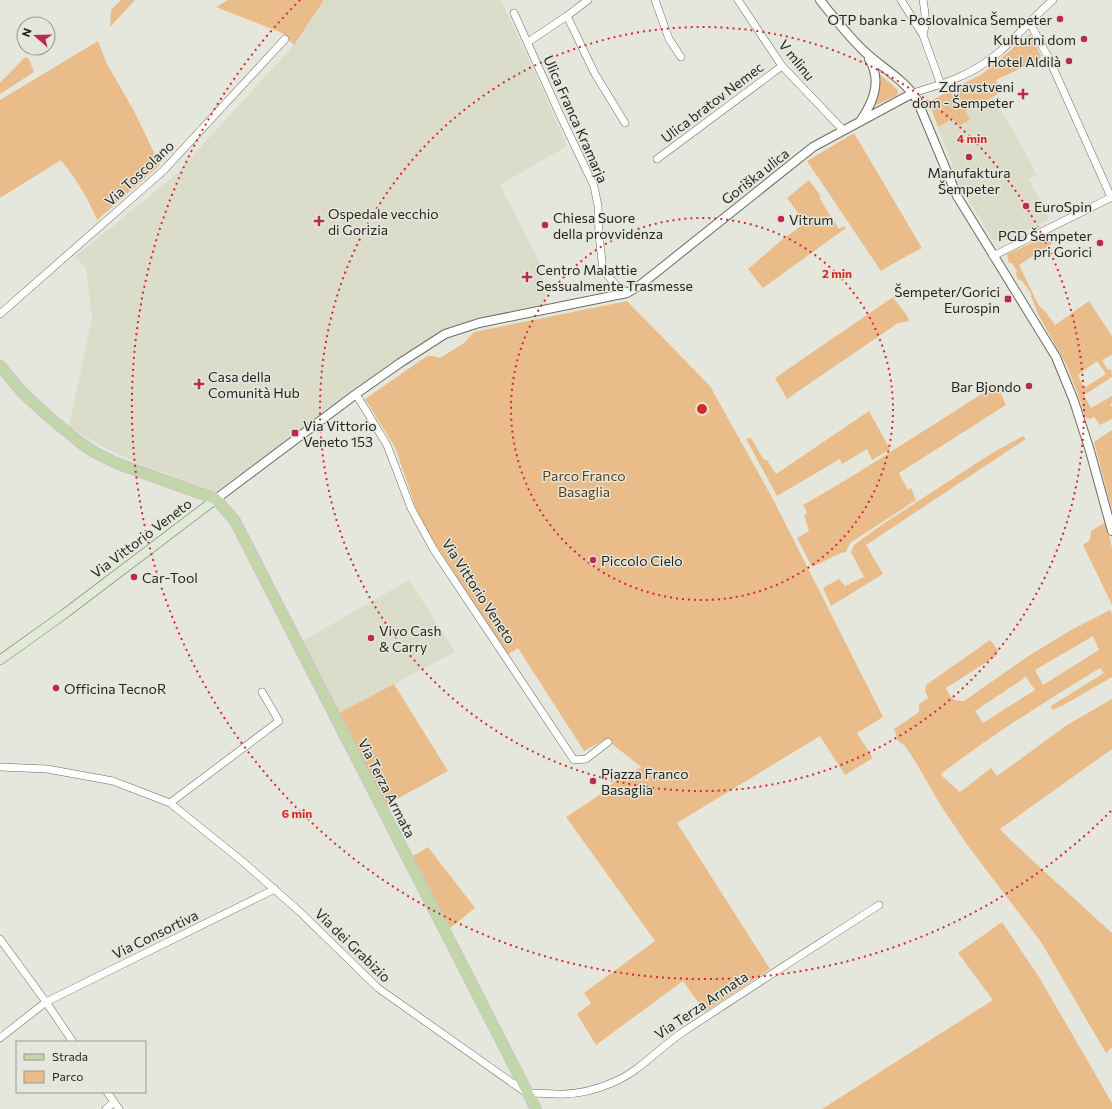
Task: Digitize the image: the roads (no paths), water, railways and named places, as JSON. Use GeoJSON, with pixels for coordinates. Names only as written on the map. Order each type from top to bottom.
{"type":"FeatureCollection","features":[{"type":"Feature","properties":{"kind":"main road"},"geometry":{"type":"LineString","coordinates":[[0,366],[23,393],[48,416],[94,452],[116,463],[216,499]]}},
{"type":"Feature","properties":{"kind":"main road","name":"Via Vittorio Veneto"},"geometry":{"type":"LineString","coordinates":[[0,660],[63,615],[216,499]]}},
{"type":"Feature","properties":{"kind":"main road","name":"Via Terza Armata"},"geometry":{"type":"LineString","coordinates":[[216,499],[235,521],[536,1109]]}},
{"type":"Feature","properties":{"kind":"street"},"geometry":{"type":"LineString","coordinates":[[528,42],[588,0]]}},
{"type":"Feature","properties":{"kind":"street"},"geometry":{"type":"LineString","coordinates":[[655,0],[669,38],[681,57]]}},
{"type":"Feature","properties":{"kind":"street","name":"V mlinu"},"geometry":{"type":"LineString","coordinates":[[738,0],[782,66],[843,130]]}},
{"type":"Feature","properties":{"kind":"street"},"geometry":{"type":"LineString","coordinates":[[820,0],[865,52],[897,78],[913,94],[922,111],[957,196],[1056,357],[1074,401],[1090,451],[1112,531]]}},
{"type":"Feature","properties":{"kind":"street"},"geometry":{"type":"LineString","coordinates":[[900,0],[923,35],[941,84]]}},
{"type":"Feature","properties":{"kind":"street"},"geometry":{"type":"LineString","coordinates":[[923,0],[926,28],[923,35]]}},
{"type":"Feature","properties":{"kind":"street"},"geometry":{"type":"LineString","coordinates":[[913,94],[963,76],[980,67],[998,53],[1053,0]]}},
{"type":"Feature","properties":{"kind":"street","name":"Ulica Franca Kramarja"},"geometry":{"type":"LineString","coordinates":[[514,13],[594,186],[598,206],[599,234],[604,270],[616,285],[625,293]]}},
{"type":"Feature","properties":{"kind":"street"},"geometry":{"type":"LineString","coordinates":[[567,16],[595,74],[625,123]]}},
{"type":"Feature","properties":{"kind":"street"},"geometry":{"type":"LineString","coordinates":[[993,256],[1112,197],[1050,61],[1030,23]]}},
{"type":"Feature","properties":{"kind":"street","name":"Via Toscolano"},"geometry":{"type":"LineString","coordinates":[[0,314],[163,171],[284,39]]}},
{"type":"Feature","properties":{"kind":"street"},"geometry":{"type":"LineString","coordinates":[[861,121],[869,108],[875,90],[874,66],[865,52]]}},
{"type":"Feature","properties":{"kind":"street","name":"Ulica bratov Nemec"},"geometry":{"type":"LineString","coordinates":[[657,159],[782,66]]}},
{"type":"Feature","properties":{"kind":"street","name":"Goriška ulica"},"geometry":{"type":"LineString","coordinates":[[625,293],[639,286],[813,147],[913,94]]}},
{"type":"Feature","properties":{"kind":"street","name":"Via Vittorio Veneto"},"geometry":{"type":"LineString","coordinates":[[216,499],[356,394],[445,334],[479,323],[625,293]]}},
{"type":"Feature","properties":{"kind":"street","name":"Via Vittorio Veneto"},"geometry":{"type":"LineString","coordinates":[[356,394],[388,445],[411,508],[434,550],[574,760],[586,759],[608,742]]}},
{"type":"Feature","properties":{"kind":"street"},"geometry":{"type":"LineString","coordinates":[[170,803],[280,721],[262,692]]}},
{"type":"Feature","properties":{"kind":"street","name":"Via dei Grabizio"},"geometry":{"type":"LineString","coordinates":[[0,767],[47,769],[113,781],[170,803],[242,860],[275,889],[378,988],[528,1094]]}},
{"type":"Feature","properties":{"kind":"street","name":"Via Consortiva"},"geometry":{"type":"LineString","coordinates":[[0,1038],[46,1002],[275,889]]}},
{"type":"Feature","properties":{"kind":"street","name":"Via Terza Armata"},"geometry":{"type":"LineString","coordinates":[[528,1094],[535,1092],[554,1094],[581,1092],[598,1088],[624,1077],[681,1033],[879,905]]}},
{"type":"Feature","properties":{"kind":"street"},"geometry":{"type":"LineString","coordinates":[[0,939],[72,1041]]}},
{"type":"Feature","properties":{"kind":"street"},"geometry":{"type":"LineString","coordinates":[[106,1109],[117,1106],[108,1093]]}},
{"type":"Feature","properties":{"kind":"place","name":"OTP banka - Poslovalnica Šempeter"},"geometry":{"type":"Point","coordinates":[1060,19]}},
{"type":"Feature","properties":{"kind":"place","name":"Kulturni dom"},"geometry":{"type":"Point","coordinates":[1084,39]}},
{"type":"Feature","properties":{"kind":"place","name":"Hotel Aldilà"},"geometry":{"type":"Point","coordinates":[1069,61]}},
{"type":"Feature","properties":{"kind":"place","name":"Zdravstveni dom - Šempeter"},"geometry":{"type":"Point","coordinates":[1023,94]}},
{"type":"Feature","properties":{"kind":"place","name":"Manufaktura Šempeter"},"geometry":{"type":"Point","coordinates":[969,157]}},
{"type":"Feature","properties":{"kind":"place","name":"EuroSpin"},"geometry":{"type":"Point","coordinates":[1026,206]}},
{"type":"Feature","properties":{"kind":"place","name":"Vitrum"},"geometry":{"type":"Point","coordinates":[781,219]}},
{"type":"Feature","properties":{"kind":"place","name":"Ospedale vecchio di Gorizia"},"geometry":{"type":"Point","coordinates":[319,221]}},
{"type":"Feature","properties":{"kind":"place","name":"Chiesa Suore della provvidenza"},"geometry":{"type":"Point","coordinates":[545,225]}},
{"type":"Feature","properties":{"kind":"place","name":"PGD Šempeter pri Gorici"},"geometry":{"type":"Point","coordinates":[1100,243]}},
{"type":"Feature","properties":{"kind":"place","name":"Centro Malattie Sessualmente Trasmesse"},"geometry":{"type":"Point","coordinates":[527,277]}},
{"type":"Feature","properties":{"kind":"place","name":"Šempeter/Gorici Eurospin"},"geometry":{"type":"Point","coordinates":[1008,299]}},
{"type":"Feature","properties":{"kind":"place","name":"Casa della Comunità Hub"},"geometry":{"type":"Point","coordinates":[199,384]}},
{"type":"Feature","properties":{"kind":"place","name":"Bar Bjondo"},"geometry":{"type":"Point","coordinates":[1029,386]}},
{"type":"Feature","properties":{"kind":"place","name":"Via Vittorio Veneto 153"},"geometry":{"type":"Point","coordinates":[295,433]}},
{"type":"Feature","properties":{"kind":"place","name":"Piccolo Cielo"},"geometry":{"type":"Point","coordinates":[593,560]}},
{"type":"Feature","properties":{"kind":"place","name":"Car-Tool"},"geometry":{"type":"Point","coordinates":[134,577]}},
{"type":"Feature","properties":{"kind":"place","name":"Vivo Cash & Carry"},"geometry":{"type":"Point","coordinates":[371,638]}},
{"type":"Feature","properties":{"kind":"place","name":"Officina TecnoR"},"geometry":{"type":"Point","coordinates":[56,688]}},
{"type":"Feature","properties":{"kind":"place","name":"Piazza Franco Basaglia"},"geometry":{"type":"Point","coordinates":[593,781]}},
{"type":"Feature","properties":{"kind":"park label","name":"Parco Franco Basaglia"},"geometry":{"type":"Point","coordinates":[584,484]}}]}
